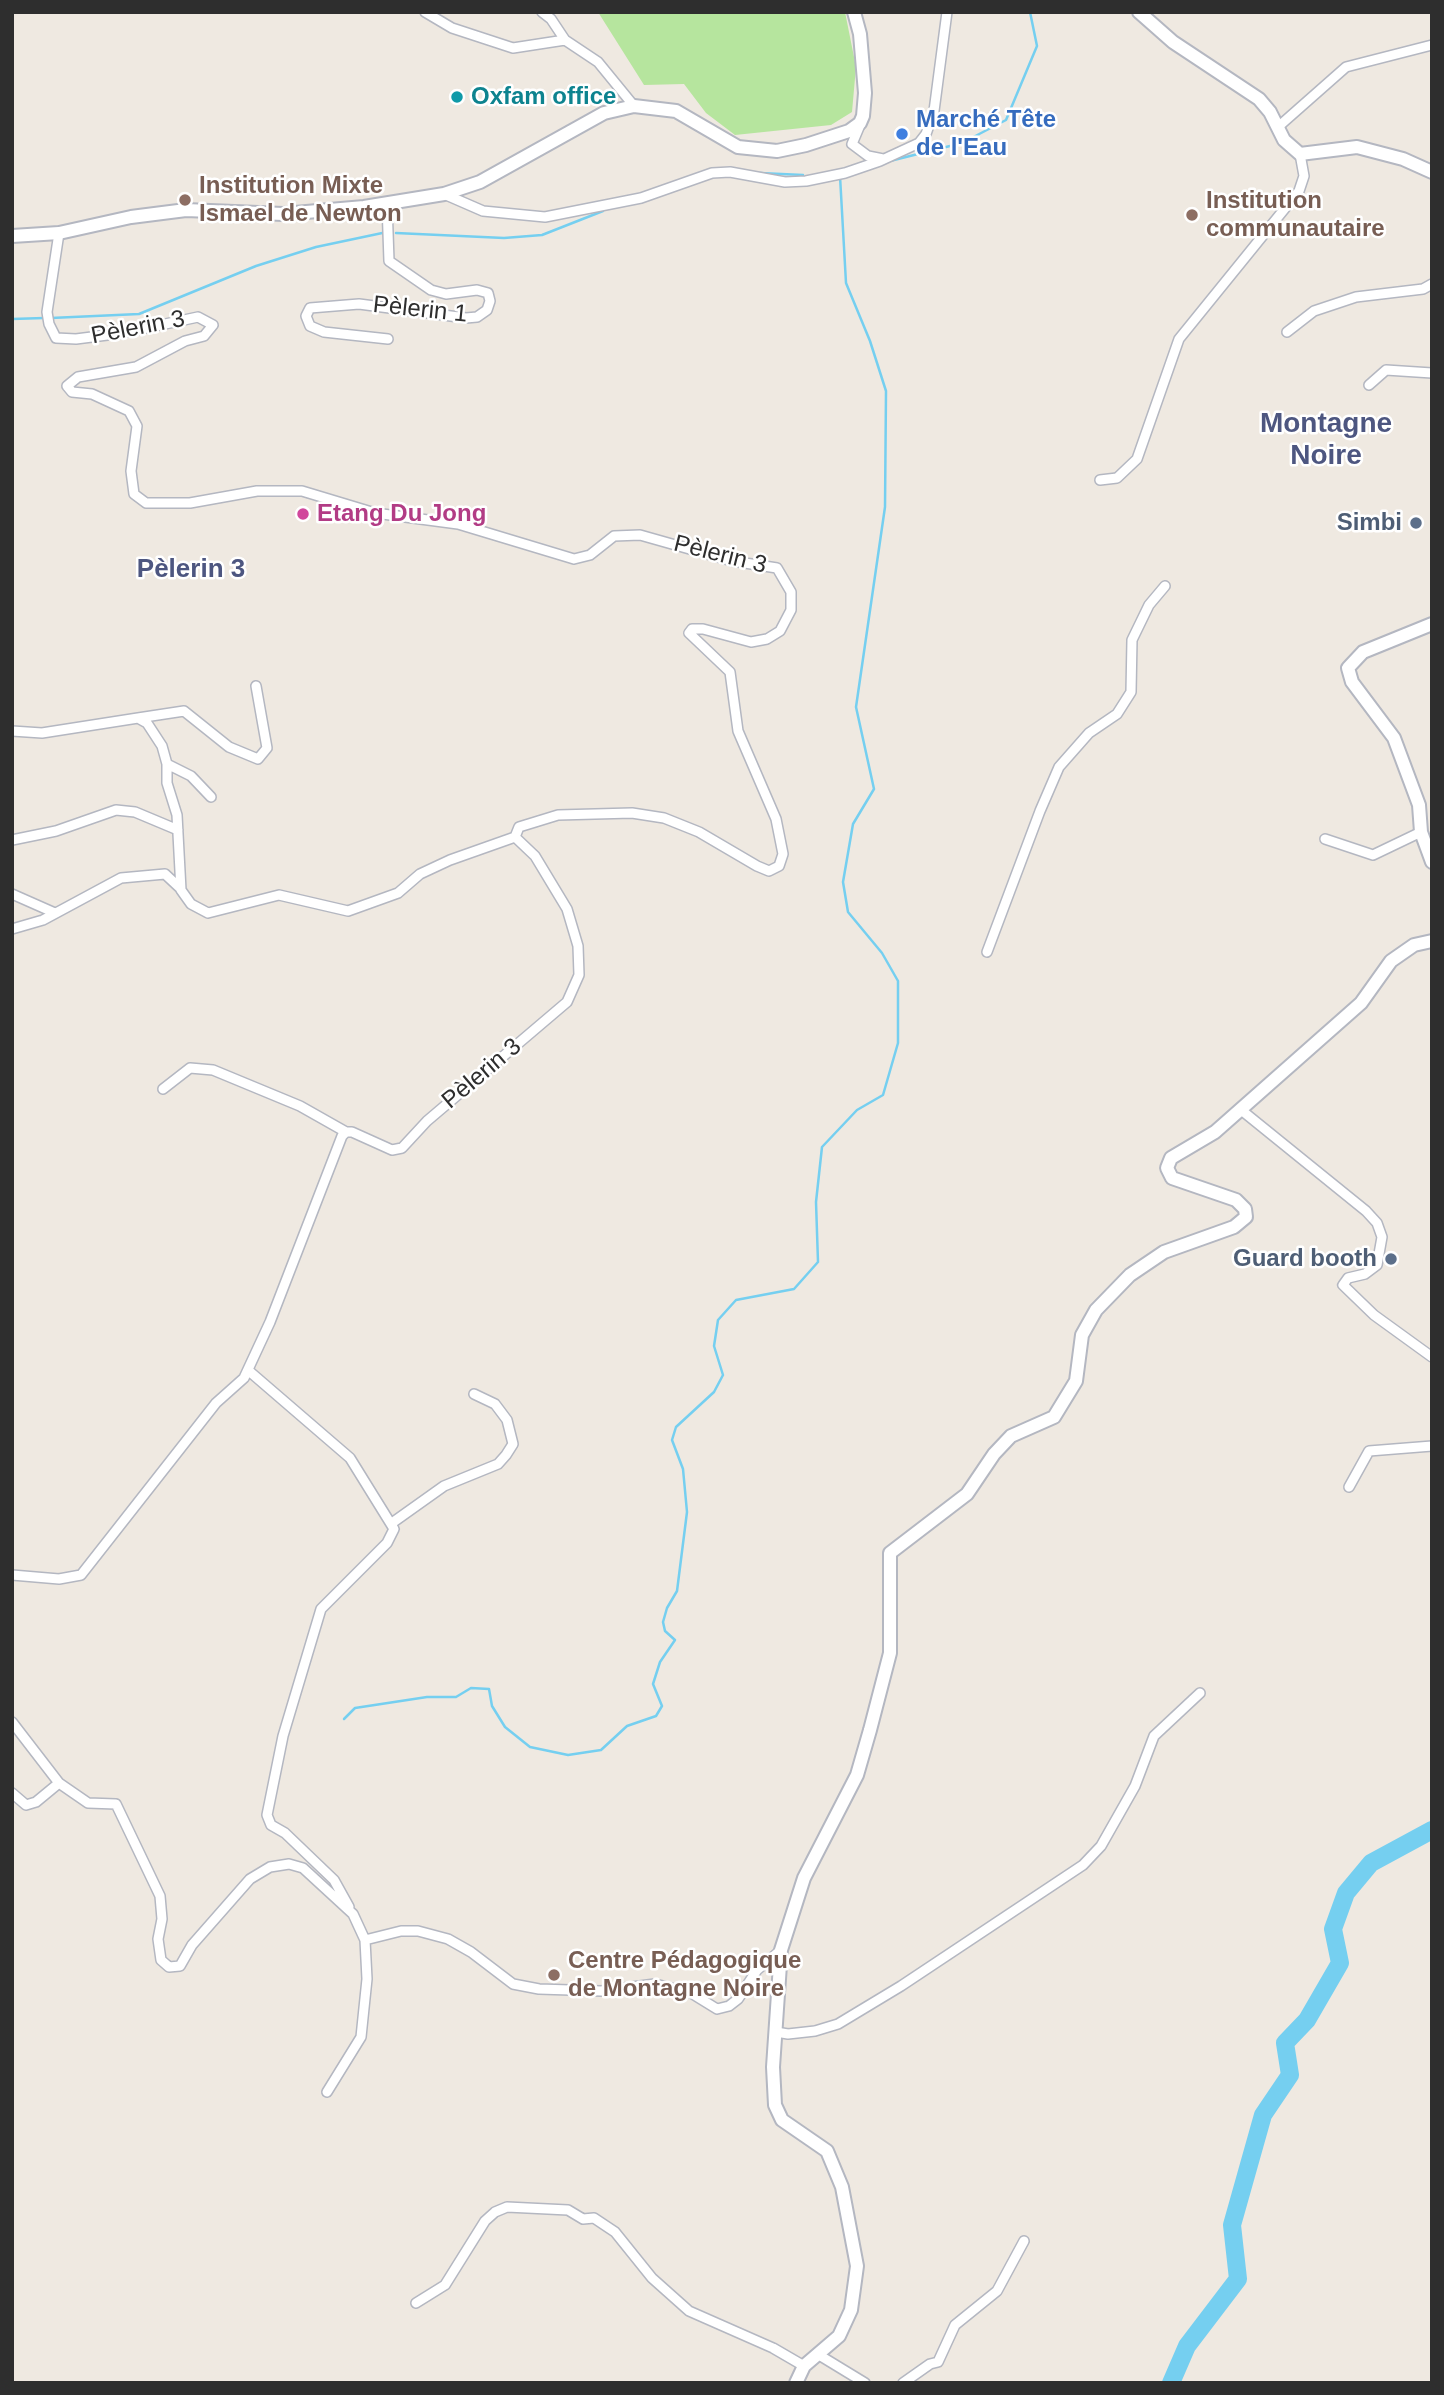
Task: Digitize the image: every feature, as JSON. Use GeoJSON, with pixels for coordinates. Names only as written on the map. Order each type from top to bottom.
{"type":"FeatureCollection","features":[{"type":"Feature","properties":{"kind":"street"},"geometry":{"type":"LineString","coordinates":[[425,12],[452,28],[513,48],[565,40]]}},
{"type":"Feature","properties":{"kind":"street"},"geometry":{"type":"LineString","coordinates":[[542,12],[565,40],[598,62],[634,106]]}},
{"type":"Feature","properties":{"kind":"street"},"geometry":{"type":"LineString","coordinates":[[854,12],[860,34],[865,93],[860,123],[852,144],[868,156],[883,159]]}},
{"type":"Feature","properties":{"kind":"street"},"geometry":{"type":"LineString","coordinates":[[444,194],[483,211],[545,217],[641,198],[712,173],[730,172],[785,182],[806,181],[845,173],[919,143],[934,111],[947,12]]}},
{"type":"Feature","properties":{"kind":"street"},"geometry":{"type":"LineString","coordinates":[[1139,12],[1173,42],[1259,99],[1291,149],[1300,154],[1357,146],[1403,159],[1432,172]]}},
{"type":"Feature","properties":{"kind":"street"},"geometry":{"type":"LineString","coordinates":[[1278,127],[1346,67],[1432,44]]}},
{"type":"Feature","properties":{"kind":"street"},"geometry":{"type":"LineString","coordinates":[[12,236],[59,233],[131,217],[186,210],[283,214],[387,204],[444,194],[480,182],[604,113],[634,106],[676,111],[738,147],[777,151],[849,131],[860,123]]}},
{"type":"Feature","properties":{"kind":"street"},"geometry":{"type":"LineString","coordinates":[[1100,480],[1117,478],[1137,459],[1179,339],[1299,191],[1304,176],[1300,154]]}},
{"type":"Feature","properties":{"kind":"street","name":"Pèlerin 1"},"geometry":{"type":"LineString","coordinates":[[387,204],[388,261],[431,290],[446,293],[477,290],[488,293],[490,301],[487,310],[477,317],[466,318],[359,304],[310,308],[306,316],[310,326],[324,332],[388,339]]}},
{"type":"Feature","properties":{"kind":"street","name":"Pèlerin 3"},"geometry":{"type":"LineString","coordinates":[[59,233],[47,312],[48,324],[56,338],[76,339],[123,333],[198,317],[213,325],[204,336],[185,341],[136,366],[78,377],[66,386],[72,392],[92,394],[129,411],[137,426],[131,471],[134,494],[146,503],[190,503],[257,491],[302,491],[375,513],[458,524],[574,559],[590,555],[614,536],[639,535],[732,561],[777,568],[791,592],[791,610],[780,631],[767,639],[751,642],[703,629],[692,629],[689,634],[730,673],[738,731],[776,820],[783,854],[779,866],[769,870],[757,866],[699,832],[664,818],[632,813],[558,815],[519,827],[515,837],[535,856],[567,909],[578,946],[579,975],[567,1002],[427,1121],[402,1148],[392,1150],[352,1132],[346,1132]]}},
{"type":"Feature","properties":{"kind":"street"},"geometry":{"type":"LineString","coordinates":[[1287,332],[1314,311],[1356,297],[1423,289],[1432,284]]}},
{"type":"Feature","properties":{"kind":"street"},"geometry":{"type":"LineString","coordinates":[[1369,385],[1386,370],[1432,373]]}},
{"type":"Feature","properties":{"kind":"street"},"geometry":{"type":"LineString","coordinates":[[987,953],[1059,767],[1089,733],[1117,714],[1131,692],[1132,640],[1149,605],[1165,586]]}},
{"type":"Feature","properties":{"kind":"street"},"geometry":{"type":"LineString","coordinates":[[1432,624],[1363,652],[1348,668],[1352,682],[1395,738],[1419,805],[1421,832],[1432,862]]}},
{"type":"Feature","properties":{"kind":"street"},"geometry":{"type":"LineString","coordinates":[[12,732],[42,733],[184,711],[229,747],[258,759],[267,748],[256,686]]}},
{"type":"Feature","properties":{"kind":"street"},"geometry":{"type":"LineString","coordinates":[[138,718],[152,728],[167,764],[167,783],[178,830],[181,890]]}},
{"type":"Feature","properties":{"kind":"street"},"geometry":{"type":"LineString","coordinates":[[167,764],[191,776],[211,797]]}},
{"type":"Feature","properties":{"kind":"street"},"geometry":{"type":"LineString","coordinates":[[12,840],[57,831],[116,810],[135,812],[178,830]]}},
{"type":"Feature","properties":{"kind":"street"},"geometry":{"type":"LineString","coordinates":[[1325,839],[1373,855],[1421,832]]}},
{"type":"Feature","properties":{"kind":"street"},"geometry":{"type":"LineString","coordinates":[[12,929],[55,913],[121,878],[165,874],[191,904],[208,913],[279,895],[348,911],[398,893],[420,874],[450,860],[515,837]]}},
{"type":"Feature","properties":{"kind":"street"},"geometry":{"type":"LineString","coordinates":[[12,894],[55,913]]}},
{"type":"Feature","properties":{"kind":"street"},"geometry":{"type":"LineString","coordinates":[[796,2383],[804,2366],[839,2336],[851,2309],[857,2266],[842,2187],[827,2151],[782,2120],[775,2105],[781,1950],[804,1878],[857,1775],[870,1730],[890,1653],[890,1553],[967,1494],[994,1454],[1011,1436],[1054,1417],[1076,1381],[1082,1335],[1096,1310],[1130,1275],[1164,1252],[1241,1223],[1246,1217],[1245,1209],[1236,1200],[1188,1186],[1172,1178],[1167,1168],[1171,1158],[1215,1132],[1361,1003],[1391,961],[1414,945],[1432,941]]}},
{"type":"Feature","properties":{"kind":"street"},"geometry":{"type":"LineString","coordinates":[[12,1575],[59,1579],[82,1574],[216,1403],[244,1378],[342,1136],[346,1132],[300,1106],[213,1070],[190,1068],[163,1089]]}},
{"type":"Feature","properties":{"kind":"street"},"geometry":{"type":"LineString","coordinates":[[1240,1109],[1366,1210],[1377,1223],[1382,1237],[1377,1265],[1365,1274],[1348,1278],[1343,1285],[1374,1315],[1432,1357]]}},
{"type":"Feature","properties":{"kind":"street"},"geometry":{"type":"LineString","coordinates":[[248,1371],[350,1458],[394,1529],[387,1543],[321,1609],[283,1736],[267,1815],[271,1825],[285,1833],[334,1880],[365,1940],[367,1979],[361,2037],[327,2092]]}},
{"type":"Feature","properties":{"kind":"street"},"geometry":{"type":"LineString","coordinates":[[392,1523],[444,1486],[498,1464],[513,1444],[508,1420],[495,1404],[474,1394]]}},
{"type":"Feature","properties":{"kind":"street"},"geometry":{"type":"LineString","coordinates":[[1349,1487],[1369,1451],[1432,1446]]}},
{"type":"Feature","properties":{"kind":"street"},"geometry":{"type":"LineString","coordinates":[[776,2032],[788,2034],[815,2031],[838,2024],[901,1986],[1083,1865],[1101,1846],[1135,1786],[1154,1736],[1200,1693]]}},
{"type":"Feature","properties":{"kind":"street"},"geometry":{"type":"LineString","coordinates":[[12,1722],[59,1783],[88,1803],[116,1804],[121,1811],[160,1896],[162,1919],[158,1938],[161,1960],[169,1967],[180,1966],[192,1945],[250,1879],[270,1867],[289,1864],[303,1868],[353,1914]]}},
{"type":"Feature","properties":{"kind":"street"},"geometry":{"type":"LineString","coordinates":[[12,1793],[26,1805],[36,1802],[59,1783]]}},
{"type":"Feature","properties":{"kind":"street"},"geometry":{"type":"LineString","coordinates":[[365,1940],[377,1934],[418,1931],[449,1939],[513,1984],[571,1991],[626,1990],[655,1984],[691,1993],[717,2009],[729,2006],[738,1999],[757,1970],[781,1950]]}},
{"type":"Feature","properties":{"kind":"street"},"geometry":{"type":"LineString","coordinates":[[416,2303],[445,2285],[485,2221],[495,2212],[507,2207],[568,2210],[583,2219],[594,2218],[615,2232],[652,2278],[689,2311],[773,2348],[804,2366]]}},
{"type":"Feature","properties":{"kind":"street"},"geometry":{"type":"LineString","coordinates":[[903,2383],[930,2364],[938,2362],[955,2325],[997,2291],[1024,2241]]}},
{"type":"Feature","properties":{"kind":"street"},"geometry":{"type":"LineString","coordinates":[[819,2355],[865,2383]]}},
{"type":"Feature","properties":{"kind":"green space"},"geometry":{"type":"Polygon","coordinates":[[[598,12],[845,12],[856,67],[852,112],[831,125],[735,135],[706,113],[684,84],[644,85],[598,12]]]}},
{"type":"Feature","properties":{"kind":"waterway"},"geometry":{"type":"LineString","coordinates":[[890,161],[962,143],[1006,120],[1037,46],[1030,12]]}},
{"type":"Feature","properties":{"kind":"waterway"},"geometry":{"type":"LineString","coordinates":[[760,173],[803,175]]}},
{"type":"Feature","properties":{"kind":"waterway"},"geometry":{"type":"LineString","coordinates":[[344,1719],[355,1708],[427,1697],[456,1697],[471,1688],[489,1689],[492,1706],[505,1727],[530,1747],[568,1755],[601,1750],[627,1726],[656,1716],[662,1706],[653,1684],[660,1662],[675,1640],[665,1631],[663,1622],[667,1608],[677,1591],[687,1512],[683,1469],[672,1440],[676,1427],[714,1392],[723,1375],[714,1346],[718,1320],[736,1300],[794,1289],[818,1262],[816,1202],[822,1147],[857,1110],[883,1095],[898,1043],[898,981],[882,953],[848,912],[843,882],[853,824],[874,789],[856,707],[885,507],[886,391],[870,341],[846,283],[840,176]]}},
{"type":"Feature","properties":{"kind":"waterway"},"geometry":{"type":"LineString","coordinates":[[396,233],[504,238],[542,235],[603,211]]}},
{"type":"Feature","properties":{"kind":"waterway"},"geometry":{"type":"LineString","coordinates":[[51,318],[139,314],[256,266],[316,247],[387,232]]}},
{"type":"Feature","properties":{"kind":"waterway"},"geometry":{"type":"LineString","coordinates":[[12,319],[44,318]]}},
{"type":"Feature","properties":{"kind":"waterway"},"geometry":{"type":"LineString","coordinates":[[1171,2383],[1187,2346],[1238,2279],[1232,2225],[1263,2115],[1290,2075],[1285,2043],[1307,2020],[1340,1963],[1333,1929],[1346,1893],[1371,1863],[1432,1830]]}},
{"type":"Feature","properties":{"kind":"place","name":"Oxfam office"},"geometry":{"type":"Point","coordinates":[457,97]}},
{"type":"Feature","properties":{"kind":"place","name":"Marché Tête de l'Eau"},"geometry":{"type":"Point","coordinates":[902,134]}},
{"type":"Feature","properties":{"kind":"place","name":"Institution Mixte Ismael de Newton"},"geometry":{"type":"Point","coordinates":[185,200]}},
{"type":"Feature","properties":{"kind":"place","name":"Institution communautaire"},"geometry":{"type":"Point","coordinates":[1192,215]}},
{"type":"Feature","properties":{"kind":"place","name":"Etang Du Jong"},"geometry":{"type":"Point","coordinates":[303,514]}},
{"type":"Feature","properties":{"kind":"place","name":"Simbi"},"geometry":{"type":"Point","coordinates":[1416,523]}},
{"type":"Feature","properties":{"kind":"place","name":"Guard booth"},"geometry":{"type":"Point","coordinates":[1391,1259]}},
{"type":"Feature","properties":{"kind":"place","name":"Centre Pédagogique de Montagne Noire"},"geometry":{"type":"Point","coordinates":[554,1975]}},
{"type":"Feature","properties":{"kind":"district","name":"Montagne Noire"},"geometry":{"type":"Point","coordinates":[1326,440]}},
{"type":"Feature","properties":{"kind":"district","name":"Pèlerin 3"},"geometry":{"type":"Point","coordinates":[191,570]}}]}
